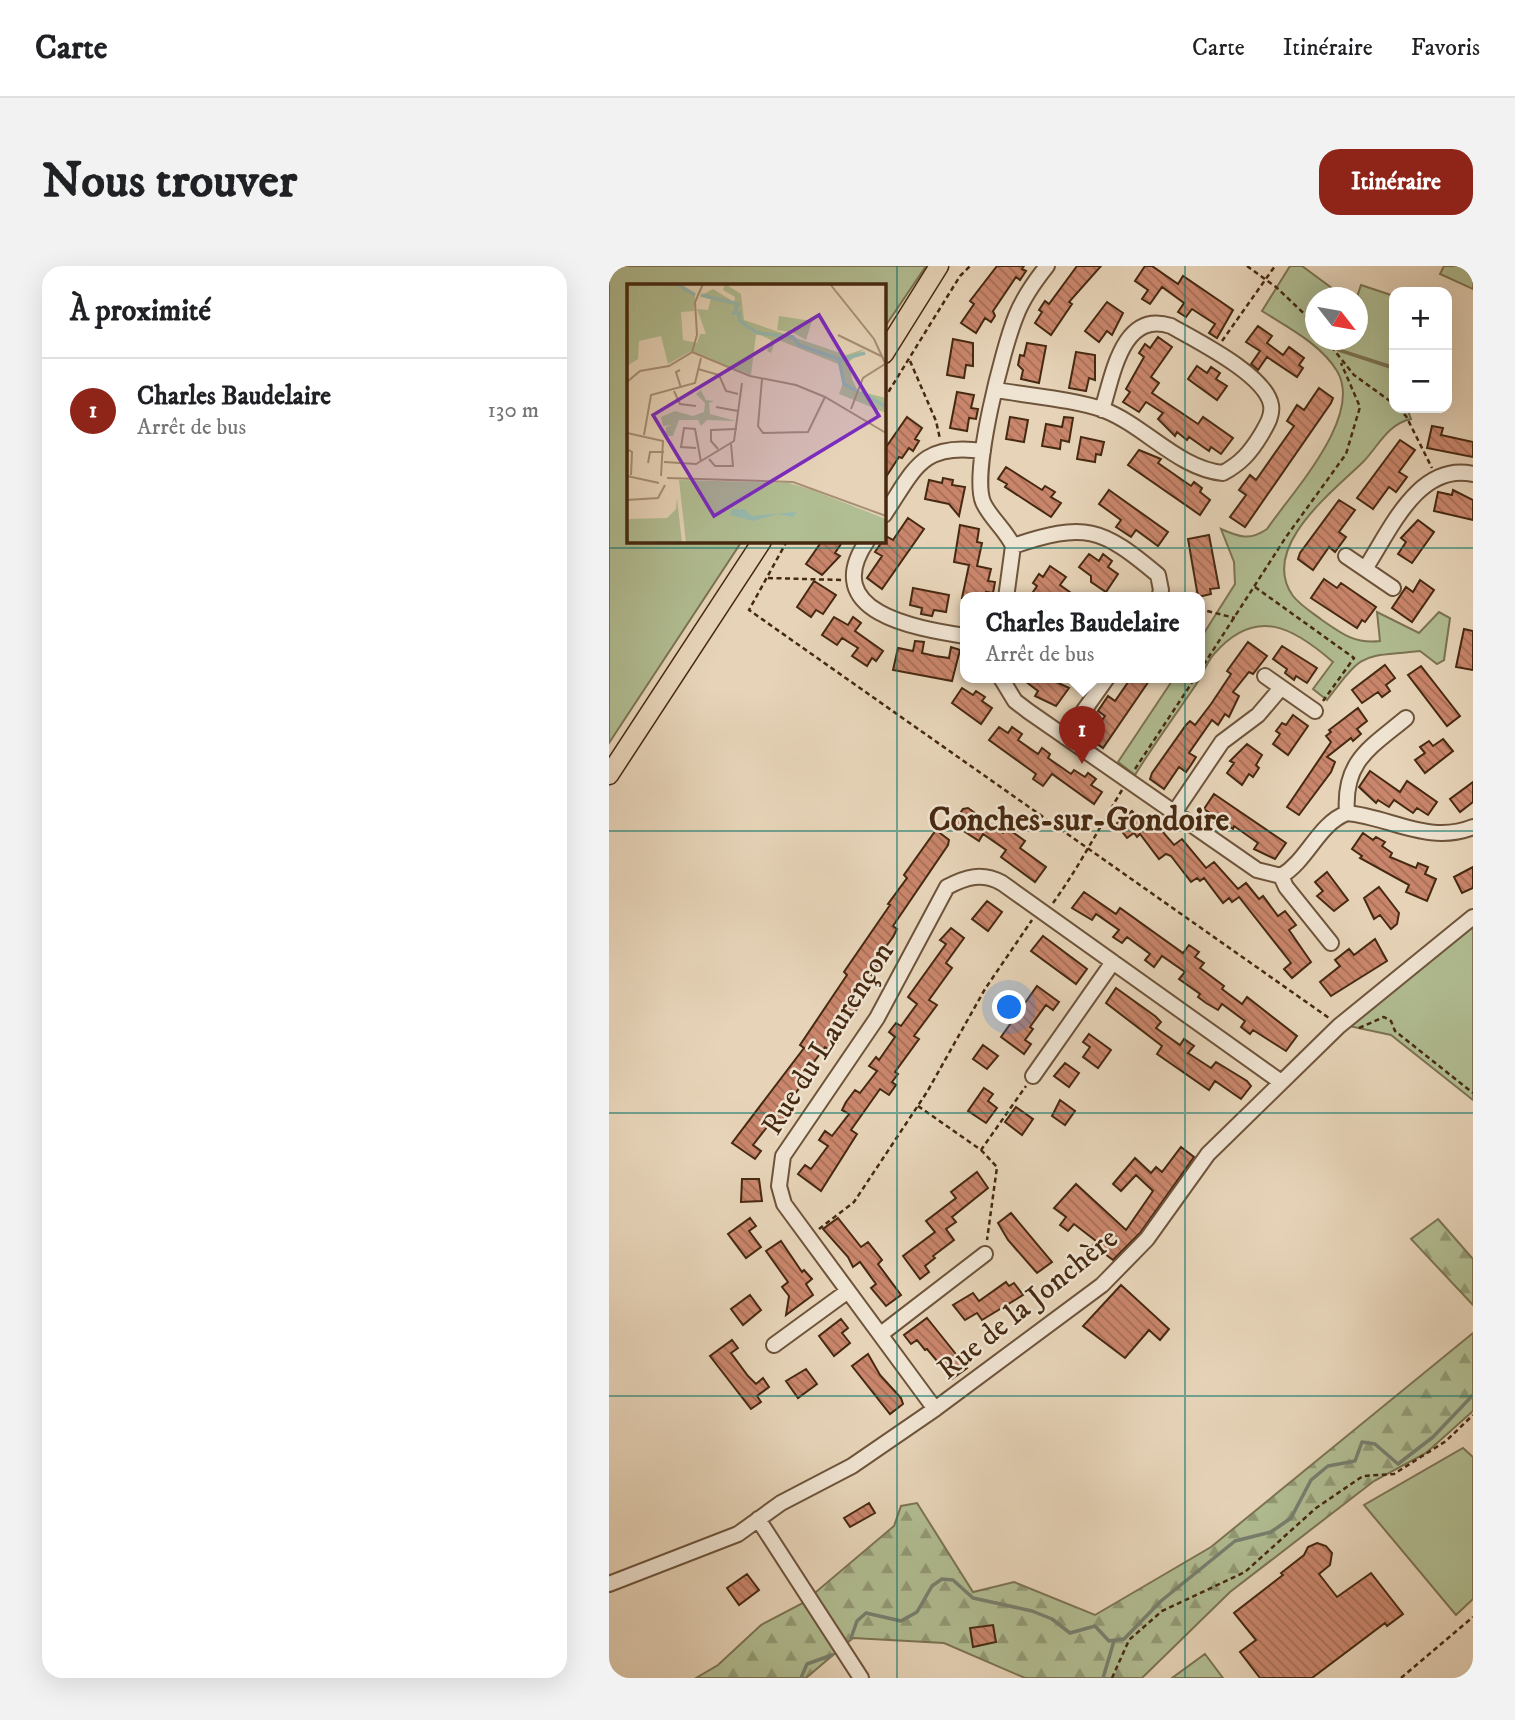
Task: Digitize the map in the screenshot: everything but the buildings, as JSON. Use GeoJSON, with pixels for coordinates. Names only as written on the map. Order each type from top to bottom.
{"type":"FeatureCollection","features":[{"type":"Feature","properties":{"kind":"main road"},"geometry":{"type":"LineString","coordinates":[[885,352],[939,266]]}},
{"type":"Feature","properties":{"kind":"main road"},"geometry":{"type":"LineString","coordinates":[[609,775],[761,542]]}},
{"type":"Feature","properties":{"kind":"street"},"geometry":{"type":"LineString","coordinates":[[1007,592],[1013,547],[1008,534],[983,501],[980,483],[983,451],[1003,351],[1017,313],[1047,266]]}},
{"type":"Feature","properties":{"kind":"street"},"geometry":{"type":"LineString","coordinates":[[997,390],[1102,410],[1207,472],[1223,473],[1241,464],[1269,421],[1271,407],[1267,392],[1253,378],[1171,326],[1150,323],[1140,327],[1125,341],[1102,410]]}},
{"type":"Feature","properties":{"kind":"street"},"geometry":{"type":"LineString","coordinates":[[885,514],[921,462],[942,449],[960,447],[983,451]]}},
{"type":"Feature","properties":{"kind":"street"},"geometry":{"type":"LineString","coordinates":[[1365,569],[1415,494],[1437,477],[1450,473],[1473,474]]}},
{"type":"Feature","properties":{"kind":"street"},"geometry":{"type":"LineString","coordinates":[[1013,547],[1069,532],[1088,532],[1113,539],[1158,575],[1160,592]]}},
{"type":"Feature","properties":{"kind":"street"},"geometry":{"type":"LineString","coordinates":[[866,542],[853,562],[853,580],[860,598],[881,613],[912,626],[960,635]]}},
{"type":"Feature","properties":{"kind":"street"},"geometry":{"type":"LineString","coordinates":[[1346,556],[1393,589]]}},
{"type":"Feature","properties":{"kind":"street"},"geometry":{"type":"LineString","coordinates":[[1265,676],[1315,712]]}},
{"type":"Feature","properties":{"kind":"street"},"geometry":{"type":"LineString","coordinates":[[1004,683],[1016,701],[1257,870],[1281,876],[1299,863],[1336,817],[1347,813],[1432,834],[1450,834],[1473,827]]}},
{"type":"Feature","properties":{"kind":"street"},"geometry":{"type":"LineString","coordinates":[[1065,737],[1103,683]]}},
{"type":"Feature","properties":{"kind":"street"},"geometry":{"type":"LineString","coordinates":[[1174,813],[1222,742],[1258,715],[1281,688]]}},
{"type":"Feature","properties":{"kind":"street"},"geometry":{"type":"LineString","coordinates":[[1347,813],[1345,791],[1360,757],[1406,718]]}},
{"type":"Feature","properties":{"kind":"street"},"geometry":{"type":"LineString","coordinates":[[1281,876],[1286,887],[1331,943]]}},
{"type":"Feature","properties":{"kind":"street","name":"Rue du Laurençon"},"geometry":{"type":"LineString","coordinates":[[935,1409],[784,1204],[779,1186],[783,1156],[877,1018],[939,897],[947,887],[961,880],[990,877],[1281,1082]]}},
{"type":"Feature","properties":{"kind":"street","name":"Rue de la Jonchère"},"geometry":{"type":"LineString","coordinates":[[609,1584],[738,1534],[758,1518],[852,1466],[935,1409],[1116,1274],[1147,1239],[1208,1154],[1339,1026],[1473,917]]}},
{"type":"Feature","properties":{"kind":"street"},"geometry":{"type":"LineString","coordinates":[[1033,1076],[1113,962]]}},
{"type":"Feature","properties":{"kind":"street"},"geometry":{"type":"LineString","coordinates":[[881,1334],[985,1254]]}},
{"type":"Feature","properties":{"kind":"street"},"geometry":{"type":"LineString","coordinates":[[774,1345],[848,1291]]}},
{"type":"Feature","properties":{"kind":"street"},"geometry":{"type":"LineString","coordinates":[[758,1518],[861,1678]]}},
{"type":"Feature","properties":{"kind":"path"},"geometry":{"type":"LineString","coordinates":[[885,397],[960,276],[970,266]]}},
{"type":"Feature","properties":{"kind":"path"},"geometry":{"type":"LineString","coordinates":[[1247,266],[1305,315]]}},
{"type":"Feature","properties":{"kind":"path"},"geometry":{"type":"LineString","coordinates":[[1214,352],[1275,266]]}},
{"type":"Feature","properties":{"kind":"path"},"geometry":{"type":"LineString","coordinates":[[1205,663],[1346,454],[1360,407],[1333,350]]}},
{"type":"Feature","properties":{"kind":"path"},"geometry":{"type":"LineString","coordinates":[[909,359],[936,421],[942,449]]}},
{"type":"Feature","properties":{"kind":"path"},"geometry":{"type":"LineString","coordinates":[[1341,363],[1354,376],[1389,400]]}},
{"type":"Feature","properties":{"kind":"path"},"geometry":{"type":"LineString","coordinates":[[1403,413],[1437,477]]}},
{"type":"Feature","properties":{"kind":"path"},"geometry":{"type":"LineString","coordinates":[[786,542],[749,610],[1339,1026],[1353,1031],[1384,1017],[1391,1021],[1395,1031],[1473,1093]]}},
{"type":"Feature","properties":{"kind":"path"},"geometry":{"type":"LineString","coordinates":[[768,578],[853,580]]}},
{"type":"Feature","properties":{"kind":"path"},"geometry":{"type":"LineString","coordinates":[[1255,587],[1354,658],[1315,712]]}},
{"type":"Feature","properties":{"kind":"path"},"geometry":{"type":"LineString","coordinates":[[1205,610],[1235,618]]}},
{"type":"Feature","properties":{"kind":"path"},"geometry":{"type":"LineString","coordinates":[[808,1238],[854,1202],[918,1106],[985,989],[1040,910],[1052,904],[1082,864],[1088,847],[1127,781],[1192,683]]}},
{"type":"Feature","properties":{"kind":"path"},"geometry":{"type":"LineString","coordinates":[[981,1150],[1033,1076]]}},
{"type":"Feature","properties":{"kind":"path"},"geometry":{"type":"LineString","coordinates":[[918,1106],[994,1161],[998,1174],[985,1254]]}},
{"type":"Feature","properties":{"kind":"path"},"geometry":{"type":"LineString","coordinates":[[1112,1678],[1129,1640],[1162,1611],[1244,1572],[1316,1508],[1363,1476],[1394,1474],[1446,1441],[1473,1415]]}},
{"type":"Feature","properties":{"kind":"path"},"geometry":{"type":"LineString","coordinates":[[1401,1678],[1473,1617]]}},
{"type":"Feature","properties":{"kind":"green space"},"geometry":{"type":"Polygon","coordinates":[[[609,266],[926,266],[885,327],[885,284],[627,284],[627,542],[741,542],[609,743],[609,266]]]}},
{"type":"Feature","properties":{"kind":"green space"},"geometry":{"type":"Polygon","coordinates":[[[1290,266],[1302,266],[1330,287],[1305,287],[1305,339],[1262,311],[1290,266]]]}},
{"type":"Feature","properties":{"kind":"green space"},"geometry":{"type":"Polygon","coordinates":[[[1444,266],[1473,266],[1473,289],[1440,274],[1444,266]]]}},
{"type":"Feature","properties":{"kind":"green space"},"geometry":{"type":"Polygon","coordinates":[[[1368,287],[1389,294],[1389,365],[1341,350],[1368,350],[1368,287]]]}},
{"type":"Feature","properties":{"kind":"green space"},"geometry":{"type":"Polygon","coordinates":[[[1319,350],[1338,350],[1389,367],[1389,413],[1409,413],[1411,419],[1390,430],[1364,461],[1304,521],[1292,539],[1285,558],[1285,577],[1293,596],[1336,630],[1363,641],[1380,641],[1377,612],[1419,633],[1439,612],[1450,618],[1444,660],[1437,664],[1420,651],[1374,656],[1358,664],[1327,700],[1313,689],[1333,662],[1303,639],[1274,627],[1260,626],[1245,630],[1230,639],[1211,658],[1205,668],[1205,632],[1235,584],[1234,562],[1221,529],[1250,536],[1267,529],[1308,474],[1334,431],[1341,409],[1343,389],[1337,371],[1319,350]]]}},
{"type":"Feature","properties":{"kind":"green space"},"geometry":{"type":"Polygon","coordinates":[[[1171,683],[1197,683],[1157,741],[1135,775],[1118,762],[1171,683]]]}},
{"type":"Feature","properties":{"kind":"green space"},"geometry":{"type":"Polygon","coordinates":[[[1473,927],[1473,1100],[1391,1035],[1349,1026],[1473,927]]]}},
{"type":"Feature","properties":{"kind":"green space"},"geometry":{"type":"Polygon","coordinates":[[[1438,1219],[1473,1259],[1473,1305],[1411,1239],[1438,1219]]]}},
{"type":"Feature","properties":{"kind":"green space"},"geometry":{"type":"Polygon","coordinates":[[[1473,1333],[1473,1411],[1426,1453],[1374,1481],[1230,1592],[1142,1678],[1025,1678],[944,1643],[853,1638],[806,1678],[696,1678],[718,1665],[761,1625],[803,1603],[894,1526],[901,1506],[917,1503],[973,1592],[1014,1582],[1095,1615],[1211,1547],[1473,1333]]]}},
{"type":"Feature","properties":{"kind":"green space"},"geometry":{"type":"Polygon","coordinates":[[[1463,1448],[1473,1457],[1473,1599],[1456,1615],[1364,1505],[1463,1448]]]}},
{"type":"Feature","properties":{"kind":"green space"},"geometry":{"type":"Polygon","coordinates":[[[1205,1654],[1223,1678],[1172,1678],[1205,1654]]]}},
{"type":"Feature","properties":{"kind":"waterway"},"geometry":{"type":"LineString","coordinates":[[851,1638],[857,1621],[866,1613],[901,1621],[917,1612],[932,1586],[942,1579],[953,1580],[973,1598],[1032,1611],[1052,1619],[1070,1633],[1095,1626],[1109,1641],[1124,1639],[1161,1601],[1235,1541],[1271,1532],[1291,1518],[1311,1480],[1328,1466],[1355,1461],[1362,1442],[1375,1444],[1398,1464],[1433,1437],[1473,1395]]}},
{"type":"Feature","properties":{"kind":"waterway"},"geometry":{"type":"LineString","coordinates":[[1103,1678],[1114,1641]]}},
{"type":"Feature","properties":{"kind":"waterway"},"geometry":{"type":"LineString","coordinates":[[801,1678],[807,1664],[832,1655]]}},
{"type":"Feature","properties":{"kind":"place","name":"Charles Baudelaire"},"geometry":{"type":"Point","coordinates":[1082,764]}},
{"type":"Feature","properties":{"kind":"district","name":"Conches-sur-Gondoire"},"geometry":{"type":"Point","coordinates":[1079,818]}}]}
